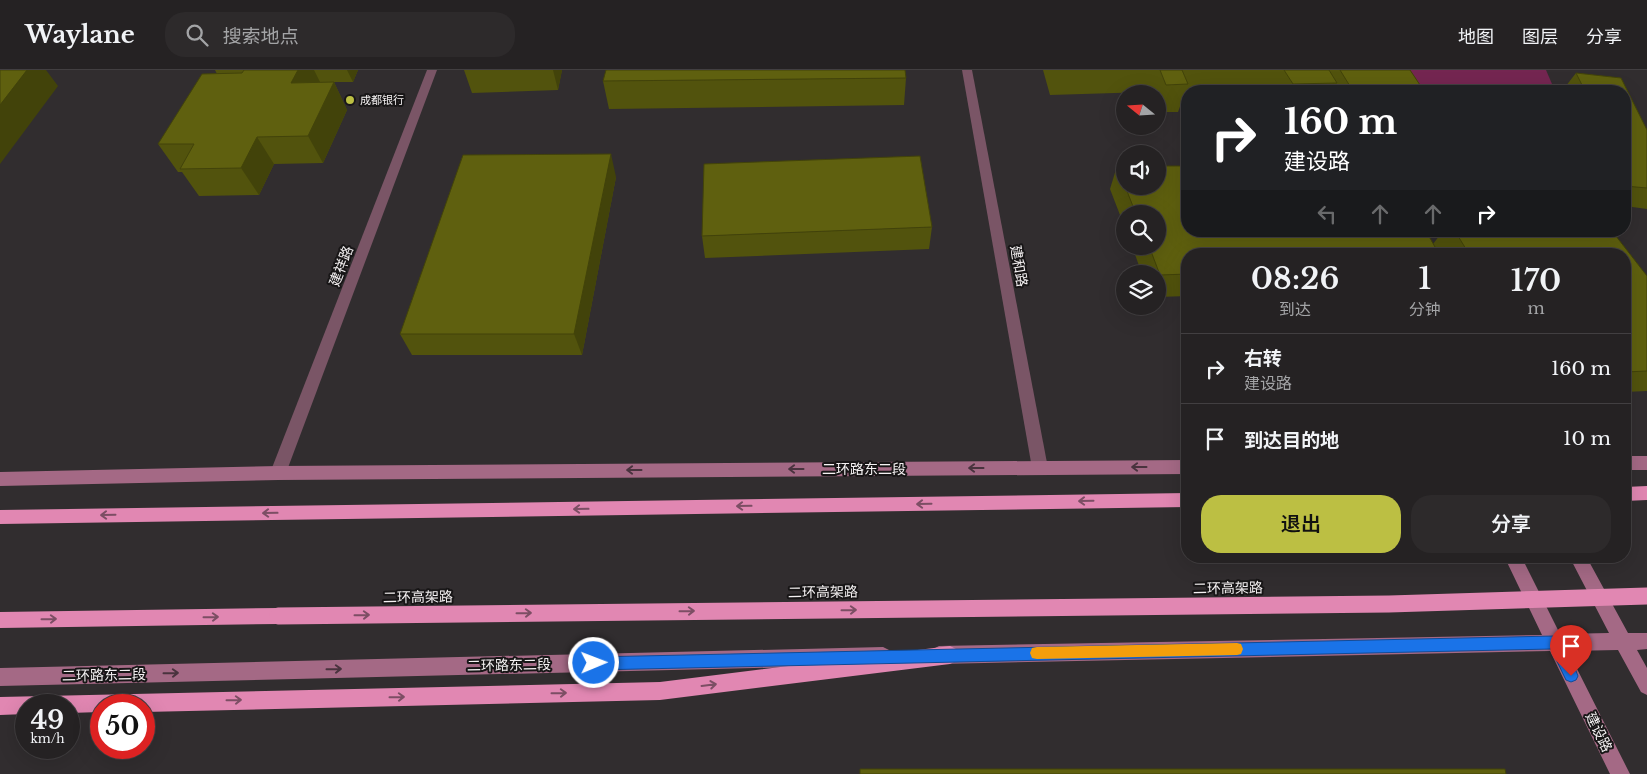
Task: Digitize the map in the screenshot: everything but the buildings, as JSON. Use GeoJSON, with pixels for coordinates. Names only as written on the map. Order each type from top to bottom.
{"type":"FeatureCollection","features":[{"type":"Feature","properties":{"kind":"highway"},"geometry":{"type":"LineString","coordinates":[[1631,494],[1647,493]]}},
{"type":"Feature","properties":{"kind":"highway"},"geometry":{"type":"LineString","coordinates":[[0,517],[1181,500]]}},
{"type":"Feature","properties":{"kind":"highway","name":"二环高架路"},"geometry":{"type":"LineString","coordinates":[[0,620],[1389,604],[1647,596]]}},
{"type":"Feature","properties":{"kind":"highway"},"geometry":{"type":"LineString","coordinates":[[80,704],[660,691],[950,655]]}},
{"type":"Feature","properties":{"kind":"highway"},"geometry":{"type":"LineString","coordinates":[[0,706],[15,705]]}},
{"type":"Feature","properties":{"kind":"main road"},"geometry":{"type":"LineString","coordinates":[[1631,463],[1647,463]]}},
{"type":"Feature","properties":{"kind":"main road","name":"二环路东二段"},"geometry":{"type":"LineString","coordinates":[[0,479],[278,473],[1181,467]]}},
{"type":"Feature","properties":{"kind":"main road","name":"建设路"},"geometry":{"type":"LineString","coordinates":[[1515,563],[1620,774]]}},
{"type":"Feature","properties":{"kind":"main road"},"geometry":{"type":"LineString","coordinates":[[1580,563],[1647,686]]}},
{"type":"Feature","properties":{"kind":"main road","name":"二环路东二段"},"geometry":{"type":"LineString","coordinates":[[0,677],[1647,641]]}},
{"type":"Feature","properties":{"kind":"street","name":"建祥路"},"geometry":{"type":"LineString","coordinates":[[278,473],[432,70]]}},
{"type":"Feature","properties":{"kind":"street","name":"建和路"},"geometry":{"type":"LineString","coordinates":[[967,70],[1040,468]]}},
{"type":"Feature","properties":{"kind":"shaded area"},"geometry":{"type":"Polygon","coordinates":[[[1410,70],[1546,70],[1552,85],[1414,85],[1410,70]]]}},
{"type":"Feature","properties":{"kind":"slow traffic"},"geometry":{"type":"LineString","coordinates":[[1037,653],[1237,649]]}},
{"type":"Feature","properties":{"kind":"place","name":"成都银行"},"geometry":{"type":"Point","coordinates":[350,100]}},
{"type":"Feature","properties":{"kind":"route"},"geometry":{"type":"LineString","coordinates":[[594,663],[1555,643],[1571,676]]}}]}
